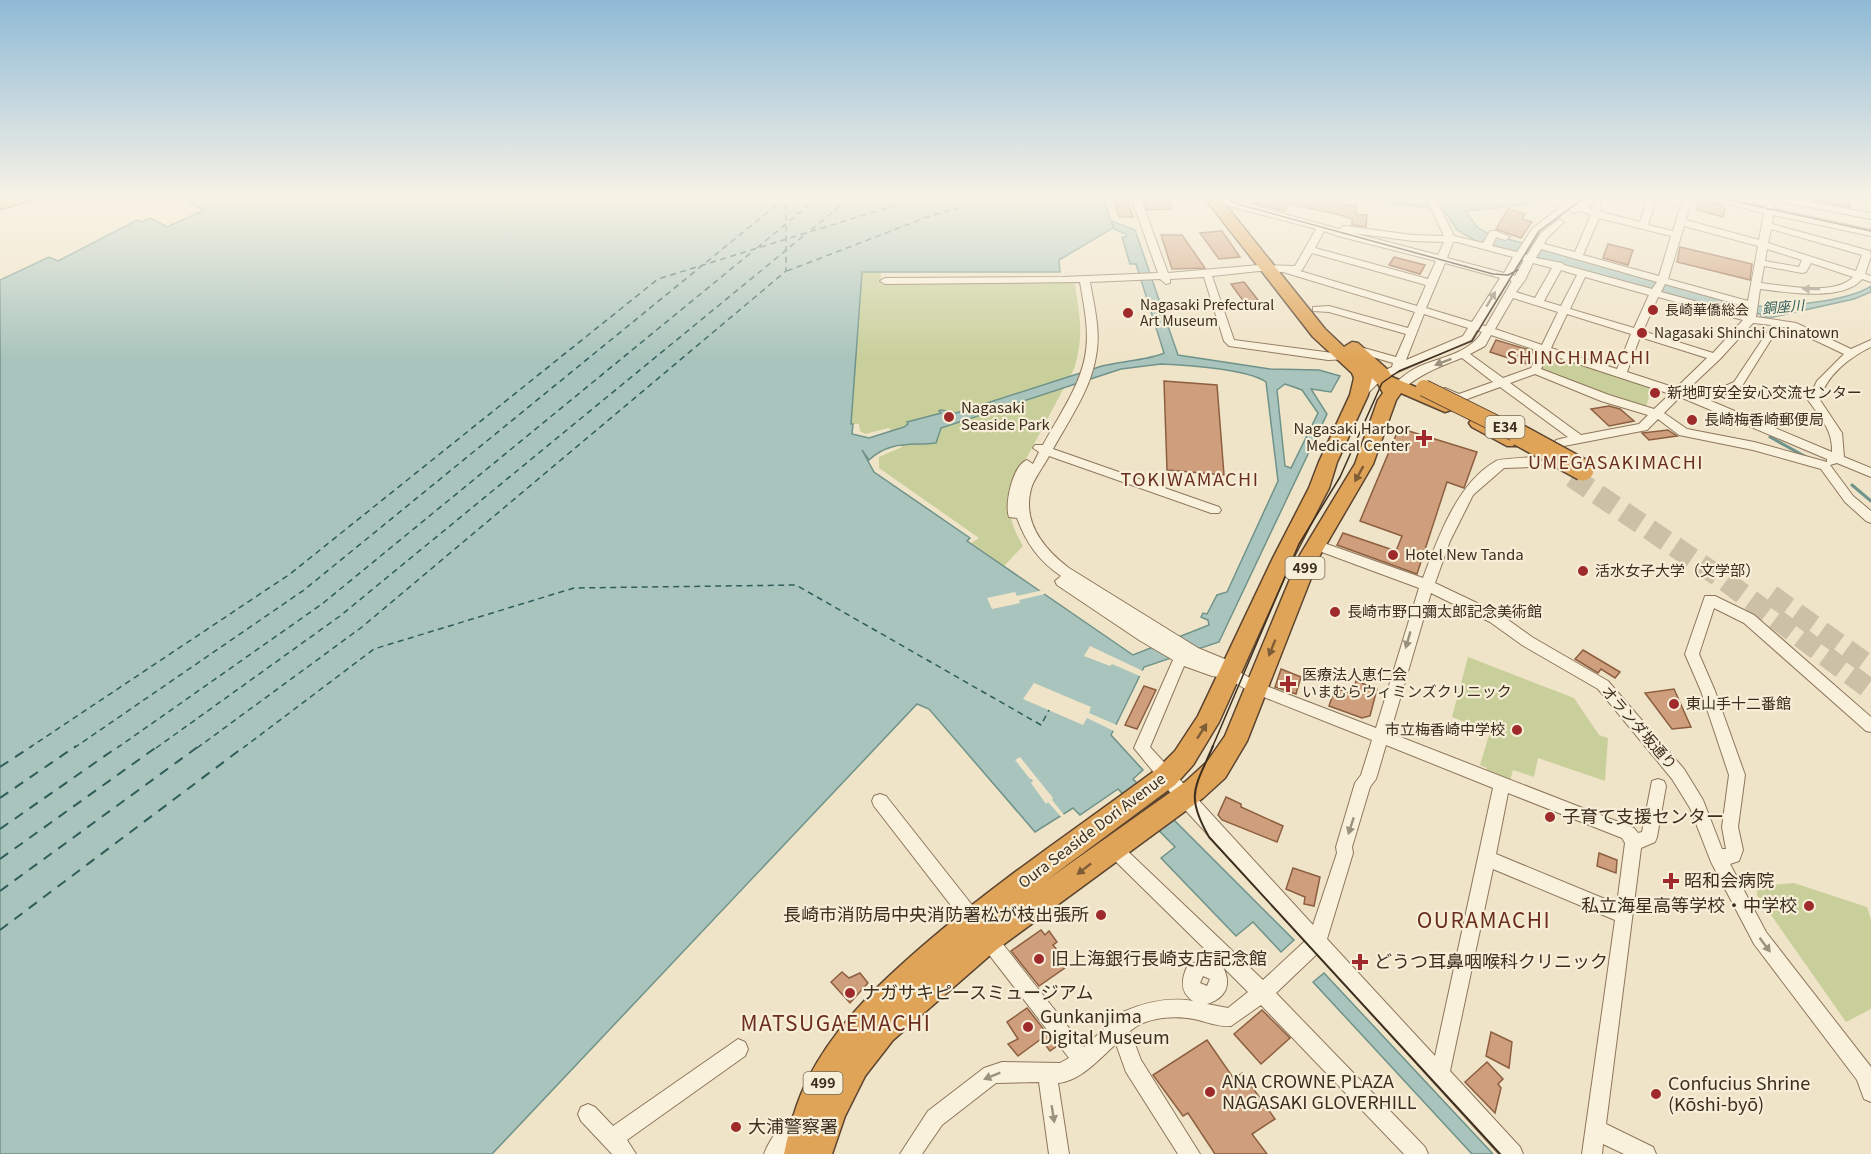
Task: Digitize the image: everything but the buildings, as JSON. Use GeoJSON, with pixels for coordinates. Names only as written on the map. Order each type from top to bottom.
{"type":"FeatureCollection","features":[{"type":"Feature","properties":{"kind":"highway"},"geometry":{"type":"LineString","coordinates":[[1262,251],[1317,309],[1405,391],[1422,384]]}},
{"type":"Feature","properties":{"kind":"highway"},"geometry":{"type":"LineString","coordinates":[[1265,251],[1319,333],[1383,370]]}},
{"type":"Feature","properties":{"kind":"highway"},"geometry":{"type":"LineString","coordinates":[[1359,395],[1378,383],[1383,370]]}},
{"type":"Feature","properties":{"kind":"highway"},"geometry":{"type":"LineString","coordinates":[[1359,395],[1363,378],[1383,370]]}},
{"type":"Feature","properties":{"kind":"highway","name":"Oura Seaside Dori Avenue"},"geometry":{"type":"LineString","coordinates":[[1147,799],[1176,802],[1216,770],[1241,728],[1316,545],[1364,464],[1387,400],[1383,370]]}},
{"type":"Feature","properties":{"kind":"highway","name":"E34"},"geometry":{"type":"LineString","coordinates":[[1422,384],[1493,430],[1577,474]]}},
{"type":"Feature","properties":{"kind":"highway","name":"Oura Seaside Dori Avenue"},"geometry":{"type":"LineString","coordinates":[[807,1138],[838,1055],[863,1021],[979,930],[1104,839],[1147,799],[1184,758],[1208,722],[1283,558],[1319,488],[1328,462],[1359,395]]}},
{"type":"Feature","properties":{"kind":"highway","name":"Oura Seaside Dori Avenue"},"geometry":{"type":"LineString","coordinates":[[807,1138],[831,1110],[854,1065],[883,1030],[979,930]]}},
{"type":"Feature","properties":{"kind":"street"},"geometry":{"type":"LineString","coordinates":[[1152,251],[1160,278]]}},
{"type":"Feature","properties":{"kind":"street"},"geometry":{"type":"LineString","coordinates":[[885,281],[1208,278],[1299,268],[1309,251]]}},
{"type":"Feature","properties":{"kind":"street"},"geometry":{"type":"LineString","coordinates":[[1317,251],[1431,283]]}},
{"type":"Feature","properties":{"kind":"street"},"geometry":{"type":"LineString","coordinates":[[1403,251],[1520,280]]}},
{"type":"Feature","properties":{"kind":"street"},"geometry":{"type":"LineString","coordinates":[[1383,370],[1410,332],[1445,251]]}},
{"type":"Feature","properties":{"kind":"street"},"geometry":{"type":"LineString","coordinates":[[1506,251],[1749,320],[1776,326],[1792,326],[1850,353]]}},
{"type":"Feature","properties":{"kind":"street"},"geometry":{"type":"LineString","coordinates":[[1208,278],[1229,341],[1233,344],[1328,357],[1383,370],[1462,341],[1506,276],[1529,251]]}},
{"type":"Feature","properties":{"kind":"street"},"geometry":{"type":"LineString","coordinates":[[1558,251],[1753,306]]}},
{"type":"Feature","properties":{"kind":"street"},"geometry":{"type":"LineString","coordinates":[[1534,370],[1579,271],[1582,251]]}},
{"type":"Feature","properties":{"kind":"street"},"geometry":{"type":"LineString","coordinates":[[1621,374],[1636,332],[1655,292],[1664,280],[1673,251]]}},
{"type":"Feature","properties":{"kind":"street"},"geometry":{"type":"LineString","coordinates":[[910,1154],[935,1118],[991,1075],[1002,1072],[1062,1073],[1083,1061],[1130,1019],[1153,1011],[1192,1010],[1211,1016],[1231,1017],[1306,954],[1317,941],[1345,853],[1344,847],[1363,783],[1368,779],[1426,585],[1443,542],[1468,492],[1501,464],[1532,463],[1551,458],[1560,443],[1643,427],[1716,357],[1749,320],[1762,251]]}},
{"type":"Feature","properties":{"kind":"street"},"geometry":{"type":"LineString","coordinates":[[1783,251],[1871,279]]}},
{"type":"Feature","properties":{"kind":"street"},"geometry":{"type":"LineString","coordinates":[[1824,263],[1829,251]]}},
{"type":"Feature","properties":{"kind":"street"},"geometry":{"type":"LineString","coordinates":[[1757,286],[1805,289],[1842,288],[1853,284],[1860,275],[1867,253],[1860,251]]}},
{"type":"Feature","properties":{"kind":"street"},"geometry":{"type":"LineString","coordinates":[[1526,256],[1520,280],[1481,344],[1463,354],[1422,384],[1418,375],[1419,380],[1460,398],[1534,370],[1656,415],[1678,426],[1683,432],[1754,446],[1825,466],[1849,499],[1871,518]]}},
{"type":"Feature","properties":{"kind":"street"},"geometry":{"type":"LineString","coordinates":[[1761,263],[1802,270],[1808,259]]}},
{"type":"Feature","properties":{"kind":"street"},"geometry":{"type":"LineString","coordinates":[[1539,302],[1559,265]]}},
{"type":"Feature","properties":{"kind":"street"},"geometry":{"type":"LineString","coordinates":[[1160,278],[1259,268],[1279,270],[1474,326],[1680,393],[1838,457],[1871,473]]}},
{"type":"Feature","properties":{"kind":"street"},"geometry":{"type":"LineString","coordinates":[[1080,280],[1087,322],[1083,368],[1075,389],[1041,449],[1025,489],[1023,501],[1023,516],[1033,542],[1053,564],[1152,634],[1217,674],[1229,673],[1256,688],[1628,834],[1634,841],[1641,841],[1649,837],[1658,786]]}},
{"type":"Feature","properties":{"kind":"street"},"geometry":{"type":"LineString","coordinates":[[1512,294],[1716,357]]}},
{"type":"Feature","properties":{"kind":"street"},"geometry":{"type":"LineString","coordinates":[[1317,309],[1329,309],[1410,332]]}},
{"type":"Feature","properties":{"kind":"street"},"geometry":{"type":"LineString","coordinates":[[1701,401],[1738,384],[1776,326]]}},
{"type":"Feature","properties":{"kind":"street"},"geometry":{"type":"LineString","coordinates":[[1838,457],[1838,435],[1814,397],[1828,376],[1850,353],[1871,343]]}},
{"type":"Feature","properties":{"kind":"street"},"geometry":{"type":"LineString","coordinates":[[1463,354],[1577,438]]}},
{"type":"Feature","properties":{"kind":"street"},"geometry":{"type":"LineString","coordinates":[[1041,449],[1215,510]]}},
{"type":"Feature","properties":{"kind":"street"},"geometry":{"type":"LineString","coordinates":[[1825,466],[1838,457]]}},
{"type":"Feature","properties":{"kind":"street","name":"オランダ坂通り"},"geometry":{"type":"LineString","coordinates":[[1316,545],[1426,585],[1495,618],[1527,641],[1603,684],[1678,774],[1697,805],[1717,857],[1760,938],[1864,1074],[1871,1092]]}},
{"type":"Feature","properties":{"kind":"street"},"geometry":{"type":"LineString","coordinates":[[1717,857],[1733,856],[1735,850],[1730,827],[1737,774],[1692,654],[1710,600],[1754,623],[1871,726]]}},
{"type":"Feature","properties":{"kind":"street"},"geometry":{"type":"LineString","coordinates":[[1187,655],[1142,748],[1147,799],[1176,802],[1317,941],[1513,1154]]}},
{"type":"Feature","properties":{"kind":"street"},"geometry":{"type":"LineString","coordinates":[[1438,1072],[1443,1065],[1502,784]]}},
{"type":"Feature","properties":{"kind":"street"},"geometry":{"type":"LineString","coordinates":[[880,801],[1083,1061]]}},
{"type":"Feature","properties":{"kind":"street"},"geometry":{"type":"LineString","coordinates":[[1104,839],[1262,992],[1418,1154]]}},
{"type":"Feature","properties":{"kind":"street"},"geometry":{"type":"LineString","coordinates":[[1592,1154],[1622,915],[1634,841]]}},
{"type":"Feature","properties":{"kind":"street"},"geometry":{"type":"LineString","coordinates":[[1486,860],[1499,863],[1622,915]]}},
{"type":"Feature","properties":{"kind":"street"},"geometry":{"type":"LineString","coordinates":[[1218,977],[1242,956]]}},
{"type":"Feature","properties":{"kind":"street"},"geometry":{"type":"LineString","coordinates":[[1120,1028],[1133,1065],[1190,1154]]}},
{"type":"Feature","properties":{"kind":"street"},"geometry":{"type":"LineString","coordinates":[[588,1114],[619,1147],[738,1049]]}},
{"type":"Feature","properties":{"kind":"street"},"geometry":{"type":"LineString","coordinates":[[1047,1073],[1059,1154]]}},
{"type":"Feature","properties":{"kind":"street"},"geometry":{"type":"LineString","coordinates":[[1595,1129],[1647,1154]]}},
{"type":"Feature","properties":{"kind":"street"},"geometry":{"type":"LineString","coordinates":[[776,1154],[807,1138]]}},
{"type":"Feature","properties":{"kind":"green space","name":"Nagasaki Seaside Park"},"geometry":{"type":"Polygon","coordinates":[[[862,272],[881,272],[881,282],[1067,281],[1075,285],[1080,327],[1077,358],[1074,369],[1009,491],[1011,520],[1023,546],[1004,566],[971,543],[979,538],[879,468],[879,457],[902,447],[889,428],[865,434],[860,431],[859,424],[851,424],[862,272]]]}},
{"type":"Feature","properties":{"kind":"green space"},"geometry":{"type":"Polygon","coordinates":[[[1551,355],[1652,386],[1646,407],[1540,370],[1546,356],[1551,355]]]}},
{"type":"Feature","properties":{"kind":"green space"},"geometry":{"type":"Polygon","coordinates":[[[1468,657],[1574,698],[1599,735],[1608,738],[1605,781],[1538,758],[1534,777],[1513,770],[1510,781],[1486,771],[1487,768],[1480,765],[1490,732],[1452,717],[1468,657]]]}},
{"type":"Feature","properties":{"kind":"green space"},"geometry":{"type":"Polygon","coordinates":[[[1794,883],[1867,907],[1871,920],[1871,1009],[1846,1022],[1757,895],[1757,886],[1794,883]]]}},
{"type":"Feature","properties":{"kind":"water"},"geometry":{"type":"Polygon","coordinates":[[[78,251],[1074,251],[1059,260],[1060,272],[862,272],[851,424],[853,424],[852,434],[869,438],[904,427],[908,424],[907,422],[941,413],[939,411],[941,410],[956,413],[1102,366],[1164,353],[1136,264],[1130,264],[1126,251],[1142,251],[1178,355],[1270,369],[1319,370],[1340,376],[1331,392],[1311,389],[1327,414],[1219,642],[1144,667],[1111,735],[1143,770],[1133,779],[1294,940],[1281,952],[1253,922],[1236,936],[1161,858],[1175,847],[1118,789],[1080,815],[1073,808],[1035,832],[929,709],[917,704],[492,1154],[0,1154],[0,280],[49,257],[58,261],[78,251]],[[1161,364],[1121,369],[941,428],[936,443],[909,444],[885,449],[869,460],[862,450],[874,472],[970,538],[967,541],[1133,655],[1209,625],[1208,620],[1201,617],[1203,613],[1207,614],[1217,595],[1227,592],[1278,481],[1266,382],[1245,374],[1161,364]],[[1285,384],[1277,390],[1285,466],[1291,468],[1318,413],[1302,390],[1285,384]]]}},
{"type":"Feature","properties":{"kind":"water","name":"銅座川"},"geometry":{"type":"Polygon","coordinates":[[[1512,251],[1550,251],[1743,305],[1772,306],[1809,303],[1860,292],[1871,286],[1871,292],[1854,299],[1773,317],[1723,309],[1512,251]]]}},
{"type":"Feature","properties":{"kind":"water"},"geometry":{"type":"Polygon","coordinates":[[[1324,973],[1493,1154],[1472,1154],[1313,982],[1324,973]]]}},
{"type":"Feature","properties":{"kind":"pier"},"geometry":{"type":"Polygon","coordinates":[[[1043,590],[1045,594],[1019,600],[1020,603],[992,609],[987,598],[1015,592],[1017,596],[1043,590]]]}},
{"type":"Feature","properties":{"kind":"pier"},"geometry":{"type":"Polygon","coordinates":[[[1090,646],[1145,672],[1142,677],[1112,664],[1110,666],[1084,656],[1090,646]]]}},
{"type":"Feature","properties":{"kind":"pier"},"geometry":{"type":"Polygon","coordinates":[[[1034,683],[1091,707],[1089,713],[1119,726],[1116,732],[1087,718],[1083,725],[1023,699],[1034,683]]]}},
{"type":"Feature","properties":{"kind":"pier"},"geometry":{"type":"Polygon","coordinates":[[[1020,757],[1065,816],[1062,818],[1048,802],[1046,804],[1031,783],[1032,779],[1015,760],[1020,757]]]}},
{"type":"Feature","properties":{"kind":"waterway"},"geometry":{"type":"LineString","coordinates":[[1770,437],[1808,458]]}},
{"type":"Feature","properties":{"kind":"waterway"},"geometry":{"type":"LineString","coordinates":[[1852,485],[1871,501]]}},
{"type":"Feature","properties":{"kind":"ferry route"},"geometry":{"type":"LineString","coordinates":[[703,265],[720,251]]}},
{"type":"Feature","properties":{"kind":"ferry route"},"geometry":{"type":"LineString","coordinates":[[703,265],[749,251]]}},
{"type":"Feature","properties":{"kind":"ferry route"},"geometry":{"type":"LineString","coordinates":[[117,748],[322,604],[753,251]]}},
{"type":"Feature","properties":{"kind":"ferry route"},"geometry":{"type":"LineString","coordinates":[[156,748],[340,616],[785,251]]}},
{"type":"Feature","properties":{"kind":"ferry route"},"geometry":{"type":"LineString","coordinates":[[197,748],[362,627],[786,271],[786,251]]}},
{"type":"Feature","properties":{"kind":"ferry route"},"geometry":{"type":"LineString","coordinates":[[787,271],[839,251]]}},
{"type":"Feature","properties":{"kind":"ferry route"},"geometry":{"type":"LineString","coordinates":[[32,746],[290,574],[658,279],[703,265]]}},
{"type":"Feature","properties":{"kind":"ferry route"},"geometry":{"type":"LineString","coordinates":[[74,748],[304,590],[703,265]]}},
{"type":"Feature","properties":{"kind":"ferry route"},"geometry":{"type":"LineString","coordinates":[[243,748],[374,649],[574,588],[796,585],[1041,725],[1049,710]]}},
{"type":"Feature","properties":{"kind":"ferry route"},"geometry":{"type":"LineString","coordinates":[[0,767],[32,746]]}},
{"type":"Feature","properties":{"kind":"ferry route"},"geometry":{"type":"LineString","coordinates":[[0,798],[76,746]]}},
{"type":"Feature","properties":{"kind":"ferry route"},"geometry":{"type":"LineString","coordinates":[[0,829],[119,746]]}},
{"type":"Feature","properties":{"kind":"ferry route"},"geometry":{"type":"LineString","coordinates":[[0,859],[158,746]]}},
{"type":"Feature","properties":{"kind":"ferry route"},"geometry":{"type":"LineString","coordinates":[[0,891],[199,746]]}},
{"type":"Feature","properties":{"kind":"ferry route"},"geometry":{"type":"LineString","coordinates":[[0,930],[245,746]]}},
{"type":"Feature","properties":{"kind":"tunnel"},"geometry":{"type":"LineString","coordinates":[[1572,477],[1724,580],[1871,690]]}},
{"type":"Feature","properties":{"kind":"tunnel"},"geometry":{"type":"LineString","coordinates":[[1771,595],[1871,667]]}},
{"type":"Feature","properties":{"kind":"tram line"},"geometry":{"type":"LineString","coordinates":[[1408,251],[1493,274],[1508,275],[1514,272]]}},
{"type":"Feature","properties":{"kind":"tram line"},"geometry":{"type":"LineString","coordinates":[[1514,272],[1527,251]]}},
{"type":"Feature","properties":{"kind":"tram line"},"geometry":{"type":"LineString","coordinates":[[1514,272],[1518,270]]}},
{"type":"Feature","properties":{"kind":"tram line"},"geometry":{"type":"LineString","coordinates":[[1212,748],[1299,544],[1340,477],[1382,383],[1399,371],[1472,341],[1514,272]]}},
{"type":"Feature","properties":{"kind":"tram line"},"geometry":{"type":"LineString","coordinates":[[1213,746],[1195,792],[1197,811],[1209,837],[1500,1154]]}},
{"type":"Feature","properties":{"kind":"place","name":"長崎華僑総会"},"geometry":{"type":"Point","coordinates":[1653,310]}},
{"type":"Feature","properties":{"kind":"place","name":"Nagasaki Prefectural Art Museum"},"geometry":{"type":"Point","coordinates":[1128,313]}},
{"type":"Feature","properties":{"kind":"place","name":"Nagasaki Shinchi Chinatown"},"geometry":{"type":"Point","coordinates":[1642,333]}},
{"type":"Feature","properties":{"kind":"place","name":"新地町安全安心交流センター"},"geometry":{"type":"Point","coordinates":[1655,393]}},
{"type":"Feature","properties":{"kind":"place","name":"Nagasaki Seaside Park"},"geometry":{"type":"Point","coordinates":[949,417]}},
{"type":"Feature","properties":{"kind":"place","name":"長崎梅香崎郵便局"},"geometry":{"type":"Point","coordinates":[1692,420]}},
{"type":"Feature","properties":{"kind":"place","name":"Nagasaki Harbor Medical Center"},"geometry":{"type":"Point","coordinates":[1424,438]}},
{"type":"Feature","properties":{"kind":"place","name":"Hotel New Tanda"},"geometry":{"type":"Point","coordinates":[1393,555]}},
{"type":"Feature","properties":{"kind":"place","name":"活水女子大学（文学部）"},"geometry":{"type":"Point","coordinates":[1583,571]}},
{"type":"Feature","properties":{"kind":"place","name":"長崎市野口彌太郎記念美術館"},"geometry":{"type":"Point","coordinates":[1335,612]}},
{"type":"Feature","properties":{"kind":"place","name":"医療法人恵仁会 いまむらウィミンズクリニック"},"geometry":{"type":"Point","coordinates":[1288,684]}},
{"type":"Feature","properties":{"kind":"place","name":"東山手十二番館"},"geometry":{"type":"Point","coordinates":[1674,704]}},
{"type":"Feature","properties":{"kind":"place","name":"市立梅香崎中学校"},"geometry":{"type":"Point","coordinates":[1517,730]}},
{"type":"Feature","properties":{"kind":"place","name":"子育て支援センター"},"geometry":{"type":"Point","coordinates":[1550,817]}},
{"type":"Feature","properties":{"kind":"place","name":"昭和会病院"},"geometry":{"type":"Point","coordinates":[1671,881]}},
{"type":"Feature","properties":{"kind":"place","name":"私立海星高等学校・中学校"},"geometry":{"type":"Point","coordinates":[1809,906]}},
{"type":"Feature","properties":{"kind":"place","name":"長崎市消防局中央消防署松が枝出張所"},"geometry":{"type":"Point","coordinates":[1101,915]}},
{"type":"Feature","properties":{"kind":"place","name":"旧上海銀行長崎支店記念館"},"geometry":{"type":"Point","coordinates":[1039,959]}},
{"type":"Feature","properties":{"kind":"place","name":"どうつ耳鼻咽喉科クリニック"},"geometry":{"type":"Point","coordinates":[1360,962]}},
{"type":"Feature","properties":{"kind":"place","name":"ナガサキピースミュージアム"},"geometry":{"type":"Point","coordinates":[850,993]}},
{"type":"Feature","properties":{"kind":"place","name":"Gunkanjima Digital Museum"},"geometry":{"type":"Point","coordinates":[1028,1027]}},
{"type":"Feature","properties":{"kind":"place","name":"ANA CROWNE PLAZA NAGASAKI GLOVERHILL"},"geometry":{"type":"Point","coordinates":[1210,1092]}},
{"type":"Feature","properties":{"kind":"place","name":"Confucius Shrine (Kōshi-byō)"},"geometry":{"type":"Point","coordinates":[1656,1094]}},
{"type":"Feature","properties":{"kind":"place","name":"大浦警察署"},"geometry":{"type":"Point","coordinates":[736,1127]}},
{"type":"Feature","properties":{"kind":"district","name":"SHINCHIMACHI"},"geometry":{"type":"Point","coordinates":[1579,358]}},
{"type":"Feature","properties":{"kind":"district","name":"UMEGASAKIMACHI"},"geometry":{"type":"Point","coordinates":[1616,463]}},
{"type":"Feature","properties":{"kind":"district","name":"TOKIWAMACHI"},"geometry":{"type":"Point","coordinates":[1190,480]}},
{"type":"Feature","properties":{"kind":"district","name":"OURAMACHI"},"geometry":{"type":"Point","coordinates":[1484,921]}},
{"type":"Feature","properties":{"kind":"district","name":"MATSUGAEMACHI"},"geometry":{"type":"Point","coordinates":[836,1024]}}]}
